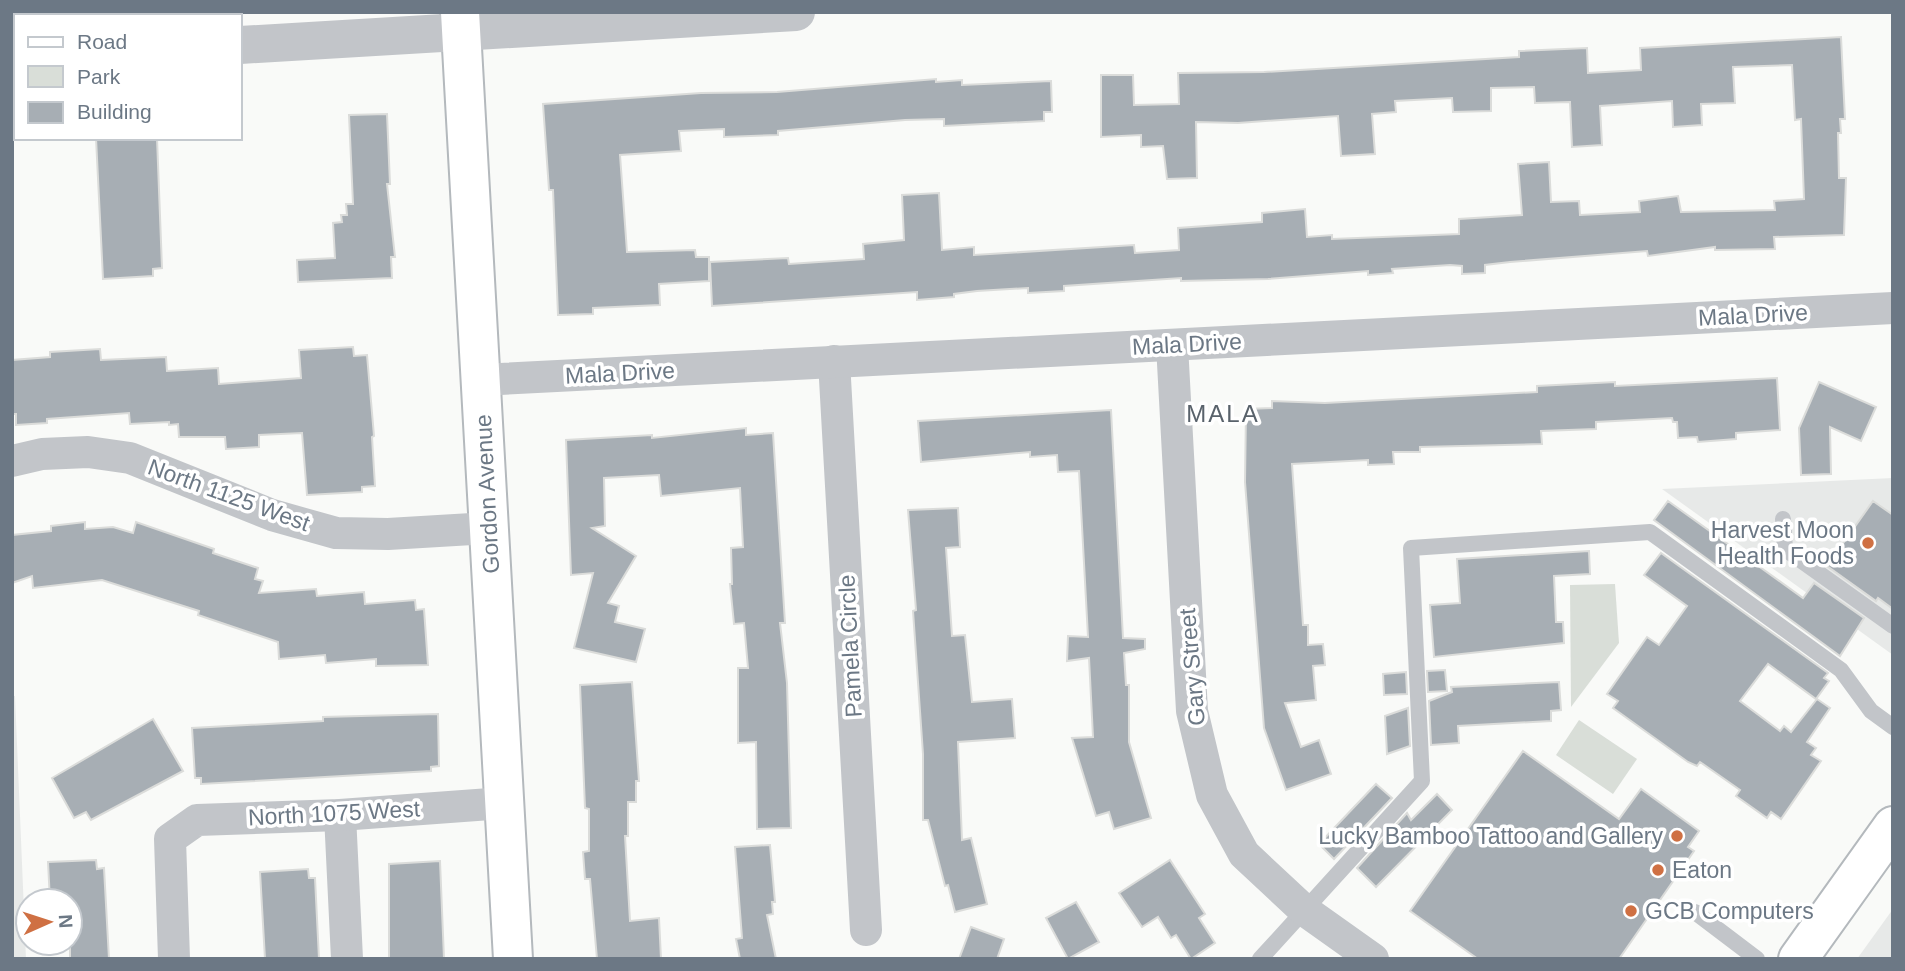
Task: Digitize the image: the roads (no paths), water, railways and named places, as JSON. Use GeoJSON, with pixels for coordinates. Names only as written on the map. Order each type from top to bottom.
{"type":"FeatureCollection","features":[{"type":"Feature","properties":{"kind":"main road","name":"Gordon Avenue"},"geometry":{"type":"LineString","coordinates":[[461,21],[513,959]]}},
{"type":"Feature","properties":{"kind":"main road"},"geometry":{"type":"LineString","coordinates":[[1798,959],[1893,826]]}},
{"type":"Feature","properties":{"kind":"street"},"geometry":{"type":"LineString","coordinates":[[242,45],[461,21],[796,12]]}},
{"type":"Feature","properties":{"kind":"street","name":"Mala Drive"},"geometry":{"type":"LineString","coordinates":[[480,380],[1893,308]]}},
{"type":"Feature","properties":{"kind":"street","name":"Gary Street"},"geometry":{"type":"LineString","coordinates":[[1172,345],[1192,711],[1212,795],[1244,854],[1304,910],[1373,959]]}},
{"type":"Feature","properties":{"kind":"street","name":"Pamela Circle"},"geometry":{"type":"LineString","coordinates":[[834,361],[866,930]]}},
{"type":"Feature","properties":{"kind":"street","name":"North 1125 West"},"geometry":{"type":"LineString","coordinates":[[12,461],[42,454],[88,452],[130,458],[272,515],[336,533],[388,534],[488,528]]}},
{"type":"Feature","properties":{"kind":"street","name":"North 1075 West"},"geometry":{"type":"LineString","coordinates":[[174,959],[170,839],[197,820],[340,815],[504,803]]}},
{"type":"Feature","properties":{"kind":"street"},"geometry":{"type":"LineString","coordinates":[[340,815],[347,959]]}},
{"type":"Feature","properties":{"kind":"lane"},"geometry":{"type":"LineString","coordinates":[[1783,519],[1785,549],[1893,626]]}},
{"type":"Feature","properties":{"kind":"lane"},"geometry":{"type":"LineString","coordinates":[[1260,959],[1422,781],[1411,548],[1650,532],[1841,670],[1871,711],[1893,727]]}},
{"type":"Feature","properties":{"kind":"lane"},"geometry":{"type":"LineString","coordinates":[[1695,912],[1757,959]]}},
{"type":"Feature","properties":{"kind":"place","name":"Harvest Moon Health Foods"},"geometry":{"type":"Point","coordinates":[1868,543]}},
{"type":"Feature","properties":{"kind":"place","name":"Lucky Bamboo Tattoo and Gallery"},"geometry":{"type":"Point","coordinates":[1677,836]}},
{"type":"Feature","properties":{"kind":"place","name":"Eaton"},"geometry":{"type":"Point","coordinates":[1658,870]}},
{"type":"Feature","properties":{"kind":"place","name":"GCB Computers"},"geometry":{"type":"Point","coordinates":[1631,911]}},
{"type":"Feature","properties":{"kind":"district","name":"MALA"},"geometry":{"type":"Point","coordinates":[1223,413]}}]}
